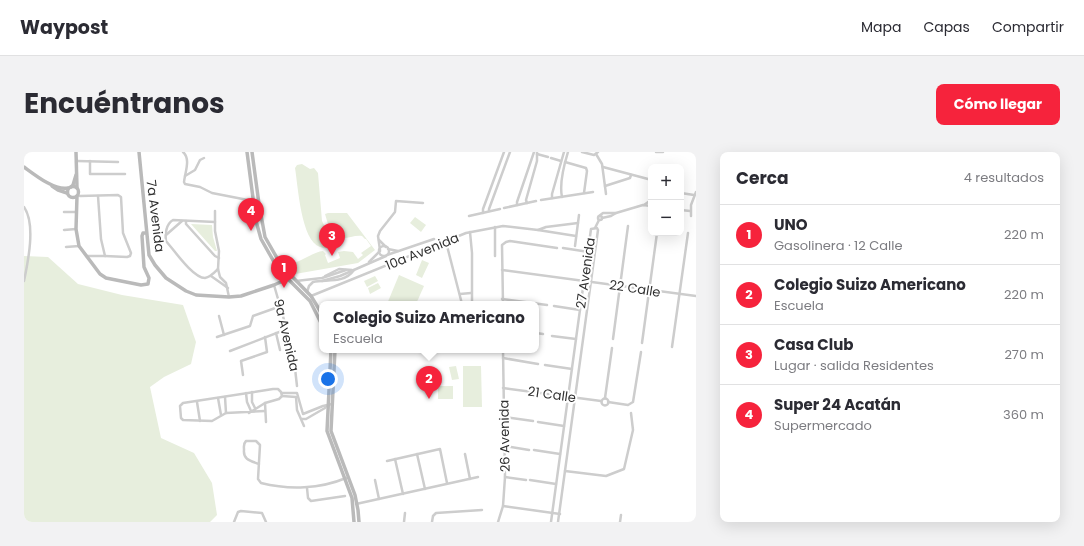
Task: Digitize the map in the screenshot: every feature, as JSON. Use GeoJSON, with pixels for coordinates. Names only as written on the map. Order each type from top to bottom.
{"type":"FeatureCollection","features":[{"type":"Feature","properties":{"kind":"main road"},"geometry":{"type":"LineString","coordinates":[[76,152],[78,192],[76,229],[79,246],[85,256],[103,277],[141,285],[148,284],[149,279],[144,267],[142,236],[146,232]]}},
{"type":"Feature","properties":{"kind":"main road","name":"7a Avenida"},"geometry":{"type":"LineString","coordinates":[[139,152],[146,232],[150,257],[166,278],[192,294],[229,297],[241,296],[274,285],[289,277]]}},
{"type":"Feature","properties":{"kind":"main road"},"geometry":{"type":"LineString","coordinates":[[247,152],[256,221],[261,239],[275,263],[310,301],[319,319]]}},
{"type":"Feature","properties":{"kind":"main road"},"geometry":{"type":"LineString","coordinates":[[252,152],[258,200],[265,237],[289,277],[296,281],[309,294],[319,308]]}},
{"type":"Feature","properties":{"kind":"main road"},"geometry":{"type":"LineString","coordinates":[[24,167],[58,190],[67,193],[72,198],[76,210]]}},
{"type":"Feature","properties":{"kind":"main road"},"geometry":{"type":"LineString","coordinates":[[67,193],[74,182],[77,169]]}},
{"type":"Feature","properties":{"kind":"main road"},"geometry":{"type":"LineString","coordinates":[[52,185],[63,189],[74,186],[77,188]]}},
{"type":"Feature","properties":{"kind":"main road"},"geometry":{"type":"LineString","coordinates":[[72,198],[78,196]]}},
{"type":"Feature","properties":{"kind":"main road"},"geometry":{"type":"LineString","coordinates":[[329,405],[331,353]]}},
{"type":"Feature","properties":{"kind":"main road"},"geometry":{"type":"LineString","coordinates":[[335,353],[326,425],[328,435],[347,478],[359,522]]}},
{"type":"Feature","properties":{"kind":"main road"},"geometry":{"type":"LineString","coordinates":[[354,522],[355,504]]}},
{"type":"Feature","properties":{"kind":"street"},"geometry":{"type":"LineString","coordinates":[[183,152],[188,159],[184,177],[184,182],[187,185],[200,187],[212,193],[253,201],[258,200]]}},
{"type":"Feature","properties":{"kind":"street"},"geometry":{"type":"LineString","coordinates":[[483,212],[482,209],[504,152]]}},
{"type":"Feature","properties":{"kind":"street"},"geometry":{"type":"LineString","coordinates":[[489,211],[510,152]]}},
{"type":"Feature","properties":{"kind":"street"},"geometry":{"type":"LineString","coordinates":[[517,205],[535,152]]}},
{"type":"Feature","properties":{"kind":"street"},"geometry":{"type":"LineString","coordinates":[[535,152],[561,161]]}},
{"type":"Feature","properties":{"kind":"street"},"geometry":{"type":"LineString","coordinates":[[527,203],[526,200],[536,161],[535,152]]}},
{"type":"Feature","properties":{"kind":"street"},"geometry":{"type":"LineString","coordinates":[[552,198],[564,152]]}},
{"type":"Feature","properties":{"kind":"street"},"geometry":{"type":"LineString","coordinates":[[562,197],[565,162],[568,152]]}},
{"type":"Feature","properties":{"kind":"street"},"geometry":{"type":"LineString","coordinates":[[582,152],[595,154],[599,159],[603,167],[606,194]]}},
{"type":"Feature","properties":{"kind":"street"},"geometry":{"type":"LineString","coordinates":[[656,152],[663,152]]}},
{"type":"Feature","properties":{"kind":"street"},"geometry":{"type":"LineString","coordinates":[[184,177],[195,170],[200,160],[204,158]]}},
{"type":"Feature","properties":{"kind":"street"},"geometry":{"type":"LineString","coordinates":[[77,161],[118,162]]}},
{"type":"Feature","properties":{"kind":"street"},"geometry":{"type":"LineString","coordinates":[[90,161],[90,174],[125,174]]}},
{"type":"Feature","properties":{"kind":"street"},"geometry":{"type":"LineString","coordinates":[[565,162],[586,168],[587,171],[584,193]]}},
{"type":"Feature","properties":{"kind":"street"},"geometry":{"type":"LineString","coordinates":[[603,167],[648,179]]}},
{"type":"Feature","properties":{"kind":"street"},"geometry":{"type":"LineString","coordinates":[[605,186],[630,178],[631,175]]}},
{"type":"Feature","properties":{"kind":"street"},"geometry":{"type":"LineString","coordinates":[[541,200],[593,192]]}},
{"type":"Feature","properties":{"kind":"street"},"geometry":{"type":"LineString","coordinates":[[691,216],[690,211],[696,192]]}},
{"type":"Feature","properties":{"kind":"street"},"geometry":{"type":"LineString","coordinates":[[684,193],[694,195]]}},
{"type":"Feature","properties":{"kind":"street"},"geometry":{"type":"LineString","coordinates":[[78,196],[118,195],[122,200],[123,233],[132,253],[127,257],[85,256]]}},
{"type":"Feature","properties":{"kind":"street"},"geometry":{"type":"LineString","coordinates":[[98,196],[101,239],[106,256]]}},
{"type":"Feature","properties":{"kind":"street"},"geometry":{"type":"LineString","coordinates":[[386,256],[382,255],[378,239],[380,231],[395,212],[396,201],[423,203]]}},
{"type":"Feature","properties":{"kind":"street"},"geometry":{"type":"LineString","coordinates":[[469,216],[536,201]]}},
{"type":"Feature","properties":{"kind":"street"},"geometry":{"type":"LineString","coordinates":[[600,219],[643,205],[648,202]]}},
{"type":"Feature","properties":{"kind":"street"},"geometry":{"type":"LineString","coordinates":[[643,205],[648,206]]}},
{"type":"Feature","properties":{"kind":"street"},"geometry":{"type":"LineString","coordinates":[[24,207],[28,214],[30,227],[28,259],[24,281]]}},
{"type":"Feature","properties":{"kind":"street"},"geometry":{"type":"LineString","coordinates":[[64,212],[76,210]]}},
{"type":"Feature","properties":{"kind":"street"},"geometry":{"type":"LineString","coordinates":[[684,210],[690,211]]}},
{"type":"Feature","properties":{"kind":"street"},"geometry":{"type":"LineString","coordinates":[[215,211],[219,258],[218,269],[220,277],[226,283],[228,288],[229,297]]}},
{"type":"Feature","properties":{"kind":"street"},"geometry":{"type":"LineString","coordinates":[[595,228],[600,219],[599,216],[603,213],[616,213]]}},
{"type":"Feature","properties":{"kind":"street"},"geometry":{"type":"LineString","coordinates":[[575,246],[579,215]]}},
{"type":"Feature","properties":{"kind":"street"},"geometry":{"type":"LineString","coordinates":[[215,222],[184,221],[174,219],[170,222],[165,236],[166,241],[195,274],[202,278],[211,276],[218,269]]}},
{"type":"Feature","properties":{"kind":"street"},"geometry":{"type":"LineString","coordinates":[[165,236],[184,221]]}},
{"type":"Feature","properties":{"kind":"street"},"geometry":{"type":"LineString","coordinates":[[184,221],[219,258]]}},
{"type":"Feature","properties":{"kind":"street","name":"10a Avenida"},"geometry":{"type":"LineString","coordinates":[[538,230],[546,227],[578,223]]}},
{"type":"Feature","properties":{"kind":"street","name":"10a Avenida"},"geometry":{"type":"LineString","coordinates":[[309,294],[470,232],[503,226],[576,236]]}},
{"type":"Feature","properties":{"kind":"street"},"geometry":{"type":"LineString","coordinates":[[613,339],[628,226]]}},
{"type":"Feature","properties":{"kind":"street"},"geometry":{"type":"LineString","coordinates":[[495,227],[495,256]]}},
{"type":"Feature","properties":{"kind":"street","name":"27 Avenida"},"geometry":{"type":"LineString","coordinates":[[551,522],[591,229],[597,228],[592,282],[558,522]]}},
{"type":"Feature","properties":{"kind":"street"},"geometry":{"type":"LineString","coordinates":[[64,230],[76,229]]}},
{"type":"Feature","properties":{"kind":"street"},"geometry":{"type":"LineString","coordinates":[[470,232],[472,253],[472,301]]}},
{"type":"Feature","properties":{"kind":"street"},"geometry":{"type":"LineString","coordinates":[[672,347],[678,294],[688,233]]}},
{"type":"Feature","properties":{"kind":"street"},"geometry":{"type":"LineString","coordinates":[[642,343],[657,236]]}},
{"type":"Feature","properties":{"kind":"street"},"geometry":{"type":"LineString","coordinates":[[296,281],[336,277],[434,238]]}},
{"type":"Feature","properties":{"kind":"street"},"geometry":{"type":"LineString","coordinates":[[378,239],[389,252],[386,256]]}},
{"type":"Feature","properties":{"kind":"street"},"geometry":{"type":"LineString","coordinates":[[517,301],[502,299],[502,245],[510,241],[557,248]]}},
{"type":"Feature","properties":{"kind":"street"},"geometry":{"type":"LineString","coordinates":[[446,242],[461,301]]}},
{"type":"Feature","properties":{"kind":"street"},"geometry":{"type":"LineString","coordinates":[[66,247],[79,246]]}},
{"type":"Feature","properties":{"kind":"street"},"geometry":{"type":"LineString","coordinates":[[368,263],[383,247],[401,251]]}},
{"type":"Feature","properties":{"kind":"street"},"geometry":{"type":"LineString","coordinates":[[563,248],[589,252]]}},
{"type":"Feature","properties":{"kind":"street"},"geometry":{"type":"LineString","coordinates":[[309,294],[309,286],[311,283],[346,270],[354,270]]}},
{"type":"Feature","properties":{"kind":"street","name":"22 Calle"},"geometry":{"type":"LineString","coordinates":[[502,270],[696,296]]}},
{"type":"Feature","properties":{"kind":"street"},"geometry":{"type":"LineString","coordinates":[[211,276],[218,280],[223,286],[228,288]]}},
{"type":"Feature","properties":{"kind":"street","name":"9a Avenida"},"geometry":{"type":"LineString","coordinates":[[274,285],[287,329],[297,386]]}},
{"type":"Feature","properties":{"kind":"street"},"geometry":{"type":"LineString","coordinates":[[460,294],[471,293]]}},
{"type":"Feature","properties":{"kind":"street"},"geometry":{"type":"LineString","coordinates":[[539,304],[547,305]]}},
{"type":"Feature","properties":{"kind":"street"},"geometry":{"type":"LineString","coordinates":[[217,337],[250,326],[252,318],[256,314],[281,306]]}},
{"type":"Feature","properties":{"kind":"street"},"geometry":{"type":"LineString","coordinates":[[554,306],[580,310]]}},
{"type":"Feature","properties":{"kind":"street"},"geometry":{"type":"LineString","coordinates":[[219,316],[224,335]]}},
{"type":"Feature","properties":{"kind":"street"},"geometry":{"type":"LineString","coordinates":[[230,351],[287,329]]}},
{"type":"Feature","properties":{"kind":"street"},"geometry":{"type":"LineString","coordinates":[[276,333],[280,350]]}},
{"type":"Feature","properties":{"kind":"street"},"geometry":{"type":"LineString","coordinates":[[539,333],[543,334]]}},
{"type":"Feature","properties":{"kind":"street"},"geometry":{"type":"LineString","coordinates":[[552,336],[576,339]]}},
{"type":"Feature","properties":{"kind":"street"},"geometry":{"type":"LineString","coordinates":[[243,375],[241,361],[267,352],[265,338]]}},
{"type":"Feature","properties":{"kind":"street"},"geometry":{"type":"LineString","coordinates":[[612,348],[605,398],[608,402],[628,405],[632,403],[634,399],[641,352]]}},
{"type":"Feature","properties":{"kind":"street","name":"26 Avenida"},"geometry":{"type":"LineString","coordinates":[[498,522],[503,506],[505,477],[503,353]]}},
{"type":"Feature","properties":{"kind":"street"},"geometry":{"type":"LineString","coordinates":[[503,358],[538,364]]}},
{"type":"Feature","properties":{"kind":"street"},"geometry":{"type":"LineString","coordinates":[[545,365],[572,369]]}},
{"type":"Feature","properties":{"kind":"street"},"geometry":{"type":"LineString","coordinates":[[265,411],[226,413],[213,420],[200,421],[184,420],[181,418],[180,406],[181,404],[275,388],[279,390],[282,395]]}},
{"type":"Feature","properties":{"kind":"street","name":"21 Calle"},"geometry":{"type":"LineString","coordinates":[[503,388],[601,401],[605,405],[608,402]]}},
{"type":"Feature","properties":{"kind":"street"},"geometry":{"type":"LineString","coordinates":[[252,392],[252,402],[255,408]]}},
{"type":"Feature","properties":{"kind":"street"},"geometry":{"type":"LineString","coordinates":[[246,393],[250,412]]}},
{"type":"Feature","properties":{"kind":"street"},"geometry":{"type":"LineString","coordinates":[[250,412],[265,403],[279,399],[282,395],[296,393],[298,395],[300,412]]}},
{"type":"Feature","properties":{"kind":"street"},"geometry":{"type":"LineString","coordinates":[[282,395],[296,397],[304,426]]}},
{"type":"Feature","properties":{"kind":"street"},"geometry":{"type":"LineString","coordinates":[[225,397],[226,413]]}},
{"type":"Feature","properties":{"kind":"street"},"geometry":{"type":"LineString","coordinates":[[218,398],[221,415]]}},
{"type":"Feature","properties":{"kind":"street"},"geometry":{"type":"LineString","coordinates":[[601,401],[605,398]]}},
{"type":"Feature","properties":{"kind":"street"},"geometry":{"type":"LineString","coordinates":[[197,402],[200,421]]}},
{"type":"Feature","properties":{"kind":"street"},"geometry":{"type":"LineString","coordinates":[[265,403],[266,422]]}},
{"type":"Feature","properties":{"kind":"street"},"geometry":{"type":"LineString","coordinates":[[300,412],[305,414],[329,405]]}},
{"type":"Feature","properties":{"kind":"street"},"geometry":{"type":"LineString","coordinates":[[302,419],[306,419],[329,405]]}},
{"type":"Feature","properties":{"kind":"street"},"geometry":{"type":"LineString","coordinates":[[565,471],[606,476],[624,469],[633,430],[631,413]]}},
{"type":"Feature","properties":{"kind":"street"},"geometry":{"type":"LineString","coordinates":[[504,417],[533,421]]}},
{"type":"Feature","properties":{"kind":"street"},"geometry":{"type":"LineString","coordinates":[[538,422],[564,426]]}},
{"type":"Feature","properties":{"kind":"street"},"geometry":{"type":"LineString","coordinates":[[259,464],[245,458],[244,444],[246,442],[256,440],[259,443],[259,464],[258,480],[261,483],[275,486],[307,488],[332,483],[347,478]]}},
{"type":"Feature","properties":{"kind":"street"},"geometry":{"type":"LineString","coordinates":[[505,446],[529,450]]}},
{"type":"Feature","properties":{"kind":"street"},"geometry":{"type":"LineString","coordinates":[[387,461],[440,449],[447,484]]}},
{"type":"Feature","properties":{"kind":"street"},"geometry":{"type":"LineString","coordinates":[[534,450],[560,454]]}},
{"type":"Feature","properties":{"kind":"street"},"geometry":{"type":"LineString","coordinates":[[417,454],[425,489]]}},
{"type":"Feature","properties":{"kind":"street"},"geometry":{"type":"LineString","coordinates":[[465,454],[470,478]]}},
{"type":"Feature","properties":{"kind":"street"},"geometry":{"type":"LineString","coordinates":[[395,459],[403,494]]}},
{"type":"Feature","properties":{"kind":"street"},"geometry":{"type":"LineString","coordinates":[[355,504],[478,477]]}},
{"type":"Feature","properties":{"kind":"street"},"geometry":{"type":"LineString","coordinates":[[505,477],[556,484]]}},
{"type":"Feature","properties":{"kind":"street"},"geometry":{"type":"LineString","coordinates":[[375,480],[379,499]]}},
{"type":"Feature","properties":{"kind":"street"},"geometry":{"type":"LineString","coordinates":[[307,488],[309,500],[312,501],[345,496]]}},
{"type":"Feature","properties":{"kind":"street"},"geometry":{"type":"LineString","coordinates":[[503,506],[560,514]]}},
{"type":"Feature","properties":{"kind":"street"},"geometry":{"type":"LineString","coordinates":[[432,522],[433,516],[436,513],[482,510]]}},
{"type":"Feature","properties":{"kind":"street"},"geometry":{"type":"LineString","coordinates":[[234,522],[238,512],[241,511],[262,513],[266,522]]}},
{"type":"Feature","properties":{"kind":"street"},"geometry":{"type":"LineString","coordinates":[[404,522],[405,513]]}},
{"type":"Feature","properties":{"kind":"street"},"geometry":{"type":"LineString","coordinates":[[620,522],[621,514]]}},
{"type":"Feature","properties":{"kind":"green space"},"geometry":{"type":"Polygon","coordinates":[[[302,164],[310,169],[314,168],[318,173],[322,221],[337,241],[335,246],[328,248],[320,247],[314,243],[308,235],[299,199],[295,168],[297,165],[302,164]]]}},
{"type":"Feature","properties":{"kind":"green space"},"geometry":{"type":"Polygon","coordinates":[[[347,213],[375,250],[358,263],[295,274],[282,259],[286,259],[291,263],[294,263],[315,253],[323,251],[326,254],[328,263],[340,258],[338,252],[344,251],[353,252],[358,259],[363,255],[361,253],[371,246],[362,236],[340,238],[328,224],[325,214],[347,213]]]}},
{"type":"Feature","properties":{"kind":"green space"},"geometry":{"type":"Polygon","coordinates":[[[415,217],[426,225],[421,232],[410,223],[415,217]]]}},
{"type":"Feature","properties":{"kind":"green space"},"geometry":{"type":"Polygon","coordinates":[[[191,224],[212,225],[213,237],[217,251],[215,251],[191,224]]]}},
{"type":"Feature","properties":{"kind":"green space"},"geometry":{"type":"Polygon","coordinates":[[[24,256],[48,257],[78,284],[122,295],[183,305],[196,342],[191,364],[164,377],[150,387],[161,438],[194,453],[212,483],[217,515],[210,522],[24,522],[24,256]]]}},
{"type":"Feature","properties":{"kind":"green space"},"geometry":{"type":"Polygon","coordinates":[[[422,260],[429,263],[422,278],[416,275],[422,260]]]}},
{"type":"Feature","properties":{"kind":"green space"},"geometry":{"type":"Polygon","coordinates":[[[399,275],[424,286],[417,301],[388,301],[399,275]]]}},
{"type":"Feature","properties":{"kind":"green space"},"geometry":{"type":"Polygon","coordinates":[[[375,276],[378,281],[367,287],[364,281],[375,276]]]}},
{"type":"Feature","properties":{"kind":"green space"},"geometry":{"type":"Polygon","coordinates":[[[378,283],[381,288],[370,294],[368,288],[378,283]]]}},
{"type":"Feature","properties":{"kind":"green space"},"geometry":{"type":"Polygon","coordinates":[[[456,366],[459,379],[452,380],[449,367],[456,366]]]}},
{"type":"Feature","properties":{"kind":"green space"},"geometry":{"type":"Polygon","coordinates":[[[463,366],[481,366],[482,407],[463,407],[463,366]]]}},
{"type":"Feature","properties":{"kind":"green space"},"geometry":{"type":"Polygon","coordinates":[[[438,386],[453,386],[453,399],[438,399],[438,386]]]}},
{"type":"Feature","properties":{"kind":"place","name":"Super 24 Acatán"},"geometry":{"type":"Point","coordinates":[251,231]}},
{"type":"Feature","properties":{"kind":"place","name":"Casa Club"},"geometry":{"type":"Point","coordinates":[332,256]}},
{"type":"Feature","properties":{"kind":"place","name":"UNO"},"geometry":{"type":"Point","coordinates":[284,288]}},
{"type":"Feature","properties":{"kind":"place","name":"Colegio Suizo Americano"},"geometry":{"type":"Point","coordinates":[429,399]}}]}
